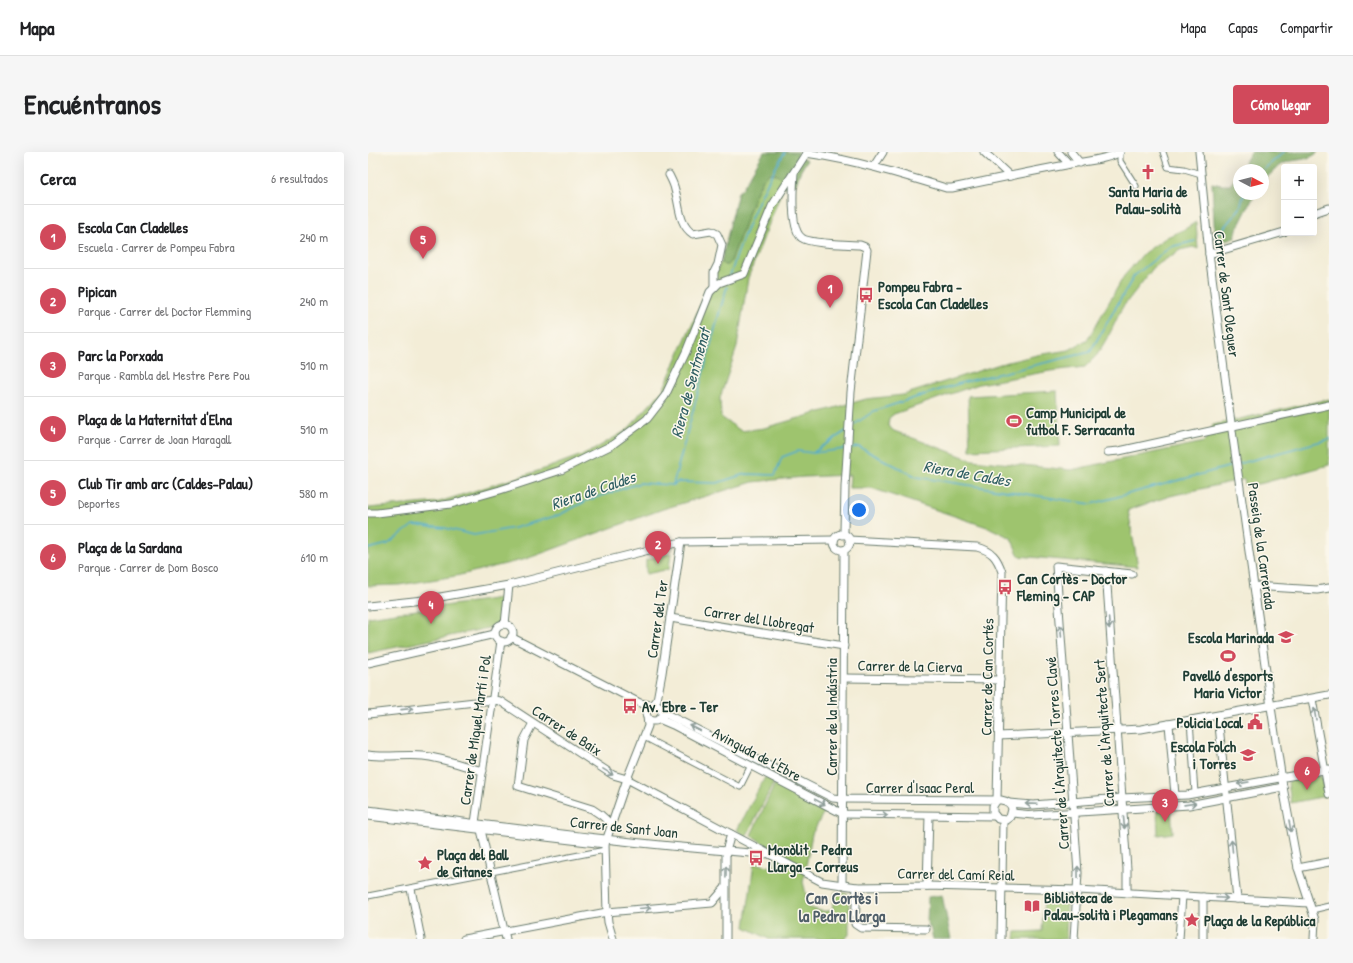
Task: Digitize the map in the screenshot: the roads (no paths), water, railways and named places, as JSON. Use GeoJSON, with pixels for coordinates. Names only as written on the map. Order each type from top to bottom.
{"type":"FeatureCollection","features":[{"type":"Feature","properties":{"kind":"street"},"geometry":{"type":"LineString","coordinates":[[368,513],[451,504],[561,470],[612,445],[648,419],[665,396],[686,352],[710,292],[719,283],[744,274],[772,206],[807,152],[835,154],[946,188],[952,188],[1114,155],[1120,152],[1120,161],[1136,186]]}},
{"type":"Feature","properties":{"kind":"street"},"geometry":{"type":"LineString","coordinates":[[874,166],[883,152]]}},
{"type":"Feature","properties":{"kind":"street"},"geometry":{"type":"LineString","coordinates":[[984,152],[1010,176]]}},
{"type":"Feature","properties":{"kind":"street"},"geometry":{"type":"LineString","coordinates":[[1058,152],[1069,164]]}},
{"type":"Feature","properties":{"kind":"street"},"geometry":{"type":"LineString","coordinates":[[1071,152],[1080,162]]}},
{"type":"Feature","properties":{"kind":"street"},"geometry":{"type":"LineString","coordinates":[[1163,152],[1168,167],[1184,169],[1201,174]]}},
{"type":"Feature","properties":{"kind":"street","name":"Carrer de Sant Oleguer"},"geometry":{"type":"LineString","coordinates":[[1199,152],[1209,254],[1233,438]]}},
{"type":"Feature","properties":{"kind":"street"},"geometry":{"type":"LineString","coordinates":[[794,172],[793,208],[797,232],[799,235],[809,241],[860,245],[865,247],[867,250],[851,392],[843,535]]}},
{"type":"Feature","properties":{"kind":"street"},"geometry":{"type":"LineString","coordinates":[[669,174],[675,189],[683,224],[688,231],[692,234],[711,231],[717,234],[722,245],[718,264],[714,272],[714,288]]}},
{"type":"Feature","properties":{"kind":"street"},"geometry":{"type":"LineString","coordinates":[[1317,212],[1329,208]]}},
{"type":"Feature","properties":{"kind":"street"},"geometry":{"type":"LineString","coordinates":[[1209,254],[1281,233]]}},
{"type":"Feature","properties":{"kind":"street"},"geometry":{"type":"LineString","coordinates":[[1108,452],[1232,427],[1329,405]]}},
{"type":"Feature","properties":{"kind":"street","name":"Passeig de la Carrerada"},"geometry":{"type":"LineString","coordinates":[[1233,438],[1283,787],[1298,868],[1315,920],[1314,939]]}},
{"type":"Feature","properties":{"kind":"street"},"geometry":{"type":"LineString","coordinates":[[834,540],[837,549],[844,550],[848,546],[849,540],[843,535]]}},
{"type":"Feature","properties":{"kind":"street"},"geometry":{"type":"LineString","coordinates":[[368,606],[423,600],[509,585],[681,542],[834,540],[838,536],[843,535]]}},
{"type":"Feature","properties":{"kind":"street","name":"Carrer de Can Cortés"},"geometry":{"type":"LineString","coordinates":[[849,540],[977,547],[987,550],[1000,564],[1002,572],[997,800]]}},
{"type":"Feature","properties":{"kind":"street","name":"Carrer del Ter"},"geometry":{"type":"LineString","coordinates":[[654,711],[681,542]]}},
{"type":"Feature","properties":{"kind":"street","name":"Carrer de la Indústria"},"geometry":{"type":"LineString","coordinates":[[842,885],[844,550]]}},
{"type":"Feature","properties":{"kind":"street","name":"Carrer de l'Arquitecte Torres Clavé"},"geometry":{"type":"LineString","coordinates":[[1074,939],[1078,873],[1056,566],[1106,571]]}},
{"type":"Feature","properties":{"kind":"street"},"geometry":{"type":"LineString","coordinates":[[1106,571],[1132,574]]}},
{"type":"Feature","properties":{"kind":"street","name":"Carrer de l'Arquitecte Sert"},"geometry":{"type":"LineString","coordinates":[[1106,571],[1116,730],[1127,869],[1127,893]]}},
{"type":"Feature","properties":{"kind":"street"},"geometry":{"type":"LineString","coordinates":[[505,624],[509,585]]}},
{"type":"Feature","properties":{"kind":"street"},"geometry":{"type":"LineString","coordinates":[[1254,586],[1317,590],[1329,588]]}},
{"type":"Feature","properties":{"kind":"street","name":"Carrer del Llobregat"},"geometry":{"type":"LineString","coordinates":[[670,618],[844,646]]}},
{"type":"Feature","properties":{"kind":"street"},"geometry":{"type":"LineString","coordinates":[[505,624],[512,628],[513,634],[508,641],[501,641],[495,634],[497,627],[505,624]]}},
{"type":"Feature","properties":{"kind":"street"},"geometry":{"type":"LineString","coordinates":[[368,663],[495,634]]}},
{"type":"Feature","properties":{"kind":"street","name":"Avinguda de l'Ebre"},"geometry":{"type":"LineString","coordinates":[[512,637],[640,703],[843,814]]}},
{"type":"Feature","properties":{"kind":"street","name":"Carrer de Miquel Martí i Pol"},"geometry":{"type":"LineString","coordinates":[[476,823],[501,641]]}},
{"type":"Feature","properties":{"kind":"street","name":"Carrer de la Cierva"},"geometry":{"type":"LineString","coordinates":[[844,678],[1000,680]]}},
{"type":"Feature","properties":{"kind":"street"},"geometry":{"type":"LineString","coordinates":[[999,736],[1141,729],[1329,695]]}},
{"type":"Feature","properties":{"kind":"street"},"geometry":{"type":"LineString","coordinates":[[1312,699],[1326,769],[1329,794]]}},
{"type":"Feature","properties":{"kind":"street"},"geometry":{"type":"LineString","coordinates":[[368,714],[493,700]]}},
{"type":"Feature","properties":{"kind":"street","name":"Carrer de Baix"},"geometry":{"type":"LineString","coordinates":[[493,700],[500,701],[613,775],[627,779]]}},
{"type":"Feature","properties":{"kind":"street"},"geometry":{"type":"LineString","coordinates":[[613,939],[607,912],[605,844],[627,779],[654,711]]}},
{"type":"Feature","properties":{"kind":"street","name":"Avinguda de l'Ebre"},"geometry":{"type":"LineString","coordinates":[[654,711],[833,798],[843,799]]}},
{"type":"Feature","properties":{"kind":"street"},"geometry":{"type":"LineString","coordinates":[[1218,716],[1237,899]]}},
{"type":"Feature","properties":{"kind":"street"},"geometry":{"type":"LineString","coordinates":[[1190,720],[1196,793]]}},
{"type":"Feature","properties":{"kind":"street"},"geometry":{"type":"LineString","coordinates":[[533,723],[524,740],[518,786],[592,809],[611,824]]}},
{"type":"Feature","properties":{"kind":"street"},"geometry":{"type":"LineString","coordinates":[[1169,724],[1175,795]]}},
{"type":"Feature","properties":{"kind":"street"},"geometry":{"type":"LineString","coordinates":[[644,737],[740,787],[751,765]]}},
{"type":"Feature","properties":{"kind":"street"},"geometry":{"type":"LineString","coordinates":[[368,755],[382,757],[405,754],[425,756],[483,771]]}},
{"type":"Feature","properties":{"kind":"street"},"geometry":{"type":"LineString","coordinates":[[1009,803],[1012,813],[1008,819],[1002,821],[998,820],[992,810],[994,803],[997,800],[1005,800],[1009,803],[1034,805],[1175,795],[1196,793],[1326,769]]}},
{"type":"Feature","properties":{"kind":"street","name":"Carrer del Camí Reial"},"geometry":{"type":"LineString","coordinates":[[627,779],[822,882],[857,887],[927,886],[1078,890],[1237,899],[1310,906],[1329,906]]}},
{"type":"Feature","properties":{"kind":"street"},"geometry":{"type":"LineString","coordinates":[[1012,813],[1033,815],[1122,808],[1189,805],[1283,787]]}},
{"type":"Feature","properties":{"kind":"street","name":"Carrer d'Isaac Peral"},"geometry":{"type":"LineString","coordinates":[[843,799],[997,800]]}},
{"type":"Feature","properties":{"kind":"street","name":"Carrer de Sant Joan"},"geometry":{"type":"LineString","coordinates":[[368,810],[476,823],[605,844]]}},
{"type":"Feature","properties":{"kind":"street","name":"Carrer d'Isaac Peral"},"geometry":{"type":"LineString","coordinates":[[843,814],[995,816]]}},
{"type":"Feature","properties":{"kind":"street","name":"Carrer de Sant Joan"},"geometry":{"type":"LineString","coordinates":[[368,816],[605,844],[770,854]]}},
{"type":"Feature","properties":{"kind":"street"},"geometry":{"type":"LineString","coordinates":[[927,886],[928,816]]}},
{"type":"Feature","properties":{"kind":"street"},"geometry":{"type":"LineString","coordinates":[[1001,939],[1002,821]]}},
{"type":"Feature","properties":{"kind":"street"},"geometry":{"type":"LineString","coordinates":[[476,823],[481,830],[506,939]]}},
{"type":"Feature","properties":{"kind":"street"},"geometry":{"type":"LineString","coordinates":[[726,939],[726,852],[731,834]]}},
{"type":"Feature","properties":{"kind":"street"},"geometry":{"type":"LineString","coordinates":[[368,896],[491,873],[605,844]]}},
{"type":"Feature","properties":{"kind":"street"},"geometry":{"type":"LineString","coordinates":[[1298,868],[1329,862]]}},
{"type":"Feature","properties":{"kind":"street"},"geometry":{"type":"LineString","coordinates":[[857,887],[855,924],[857,926],[861,928],[926,929]]}},
{"type":"Feature","properties":{"kind":"street"},"geometry":{"type":"LineString","coordinates":[[464,939],[607,912],[712,903],[725,888]]}},
{"type":"Feature","properties":{"kind":"street"},"geometry":{"type":"LineString","coordinates":[[411,889],[421,939]]}},
{"type":"Feature","properties":{"kind":"street"},"geometry":{"type":"LineString","coordinates":[[1179,939],[1182,896]]}},
{"type":"Feature","properties":{"kind":"street"},"geometry":{"type":"LineString","coordinates":[[1203,897],[1203,939]]}},
{"type":"Feature","properties":{"kind":"waterway","name":"Riera de Sentmenat"},"geometry":{"type":"LineString","coordinates":[[730,276],[753,212],[768,181],[785,152]]}},
{"type":"Feature","properties":{"kind":"waterway"},"geometry":{"type":"LineString","coordinates":[[1269,165],[1284,152]]}},
{"type":"Feature","properties":{"kind":"waterway"},"geometry":{"type":"LineString","coordinates":[[1213,237],[1221,231],[1240,208],[1242,200]]}},
{"type":"Feature","properties":{"kind":"waterway"},"geometry":{"type":"LineString","coordinates":[[852,426],[874,411],[964,382],[1090,352],[1134,276],[1170,247],[1195,241]]}},
{"type":"Feature","properties":{"kind":"waterway","name":"Riera de Sentmenat"},"geometry":{"type":"LineString","coordinates":[[673,485],[727,287]]}},
{"type":"Feature","properties":{"kind":"waterway"},"geometry":{"type":"LineString","coordinates":[[814,452],[846,431]]}},
{"type":"Feature","properties":{"kind":"waterway","name":"Riera de Caldes"},"geometry":{"type":"LineString","coordinates":[[1238,464],[1329,439]]}},
{"type":"Feature","properties":{"kind":"waterway","name":"Riera de Caldes"},"geometry":{"type":"LineString","coordinates":[[851,448],[859,447],[917,477],[1091,504],[1235,465]]}},
{"type":"Feature","properties":{"kind":"waterway","name":"Riera de Caldes"},"geometry":{"type":"LineString","coordinates":[[368,549],[388,544],[413,525],[445,528],[474,535],[514,528],[559,515],[588,500],[640,483],[673,485],[678,482],[717,483],[745,474],[775,475],[782,457],[798,451],[813,453],[845,449]]}},
{"type":"Feature","properties":{"kind":"place","name":"Santa Maria de Palau-solità"},"geometry":{"type":"Point","coordinates":[1148,172]}},
{"type":"Feature","properties":{"kind":"place","name":"Club Tir amb arc (Caldes-Palau)"},"geometry":{"type":"Point","coordinates":[423,259]}},
{"type":"Feature","properties":{"kind":"place","name":"Pompeu Fabra - Escola Can Cladelles"},"geometry":{"type":"Point","coordinates":[866,295]}},
{"type":"Feature","properties":{"kind":"place","name":"Escola Can Cladelles"},"geometry":{"type":"Point","coordinates":[830,308]}},
{"type":"Feature","properties":{"kind":"place","name":"Camp Municipal de futbol F. Serracanta"},"geometry":{"type":"Point","coordinates":[1014,421]}},
{"type":"Feature","properties":{"kind":"place","name":"Pipican"},"geometry":{"type":"Point","coordinates":[658,564]}},
{"type":"Feature","properties":{"kind":"place","name":"Can Cortès - Doctor Fleming - CAP"},"geometry":{"type":"Point","coordinates":[1005,587]}},
{"type":"Feature","properties":{"kind":"place","name":"Plaça de la Maternitat d'Elna"},"geometry":{"type":"Point","coordinates":[431,624]}},
{"type":"Feature","properties":{"kind":"place","name":"Escola Marinada"},"geometry":{"type":"Point","coordinates":[1286,637]}},
{"type":"Feature","properties":{"kind":"place","name":"Pavelló d'esports Maria Victor"},"geometry":{"type":"Point","coordinates":[1228,656]}},
{"type":"Feature","properties":{"kind":"place","name":"Av. Ebre - Ter"},"geometry":{"type":"Point","coordinates":[630,706]}},
{"type":"Feature","properties":{"kind":"place","name":"Policia Local"},"geometry":{"type":"Point","coordinates":[1255,722]}},
{"type":"Feature","properties":{"kind":"place","name":"Escola Folch i Torres"},"geometry":{"type":"Point","coordinates":[1248,755]}},
{"type":"Feature","properties":{"kind":"place","name":"Plaça de la Sardana"},"geometry":{"type":"Point","coordinates":[1307,790]}},
{"type":"Feature","properties":{"kind":"place","name":"Parc la Porxada"},"geometry":{"type":"Point","coordinates":[1165,822]}},
{"type":"Feature","properties":{"kind":"place","name":"Monòlit - Pedra Llarga - Correus"},"geometry":{"type":"Point","coordinates":[756,858]}},
{"type":"Feature","properties":{"kind":"place","name":"Plaça del Ball de Gitanes"},"geometry":{"type":"Point","coordinates":[425,863]}},
{"type":"Feature","properties":{"kind":"place","name":"Biblioteca de Palau-solità i Plegamans"},"geometry":{"type":"Point","coordinates":[1032,906]}},
{"type":"Feature","properties":{"kind":"place","name":"Plaça de la República"},"geometry":{"type":"Point","coordinates":[1192,920]}},
{"type":"Feature","properties":{"kind":"district","name":"Can Cortès i la Pedra Llarga"},"geometry":{"type":"Point","coordinates":[842,907]}}]}
